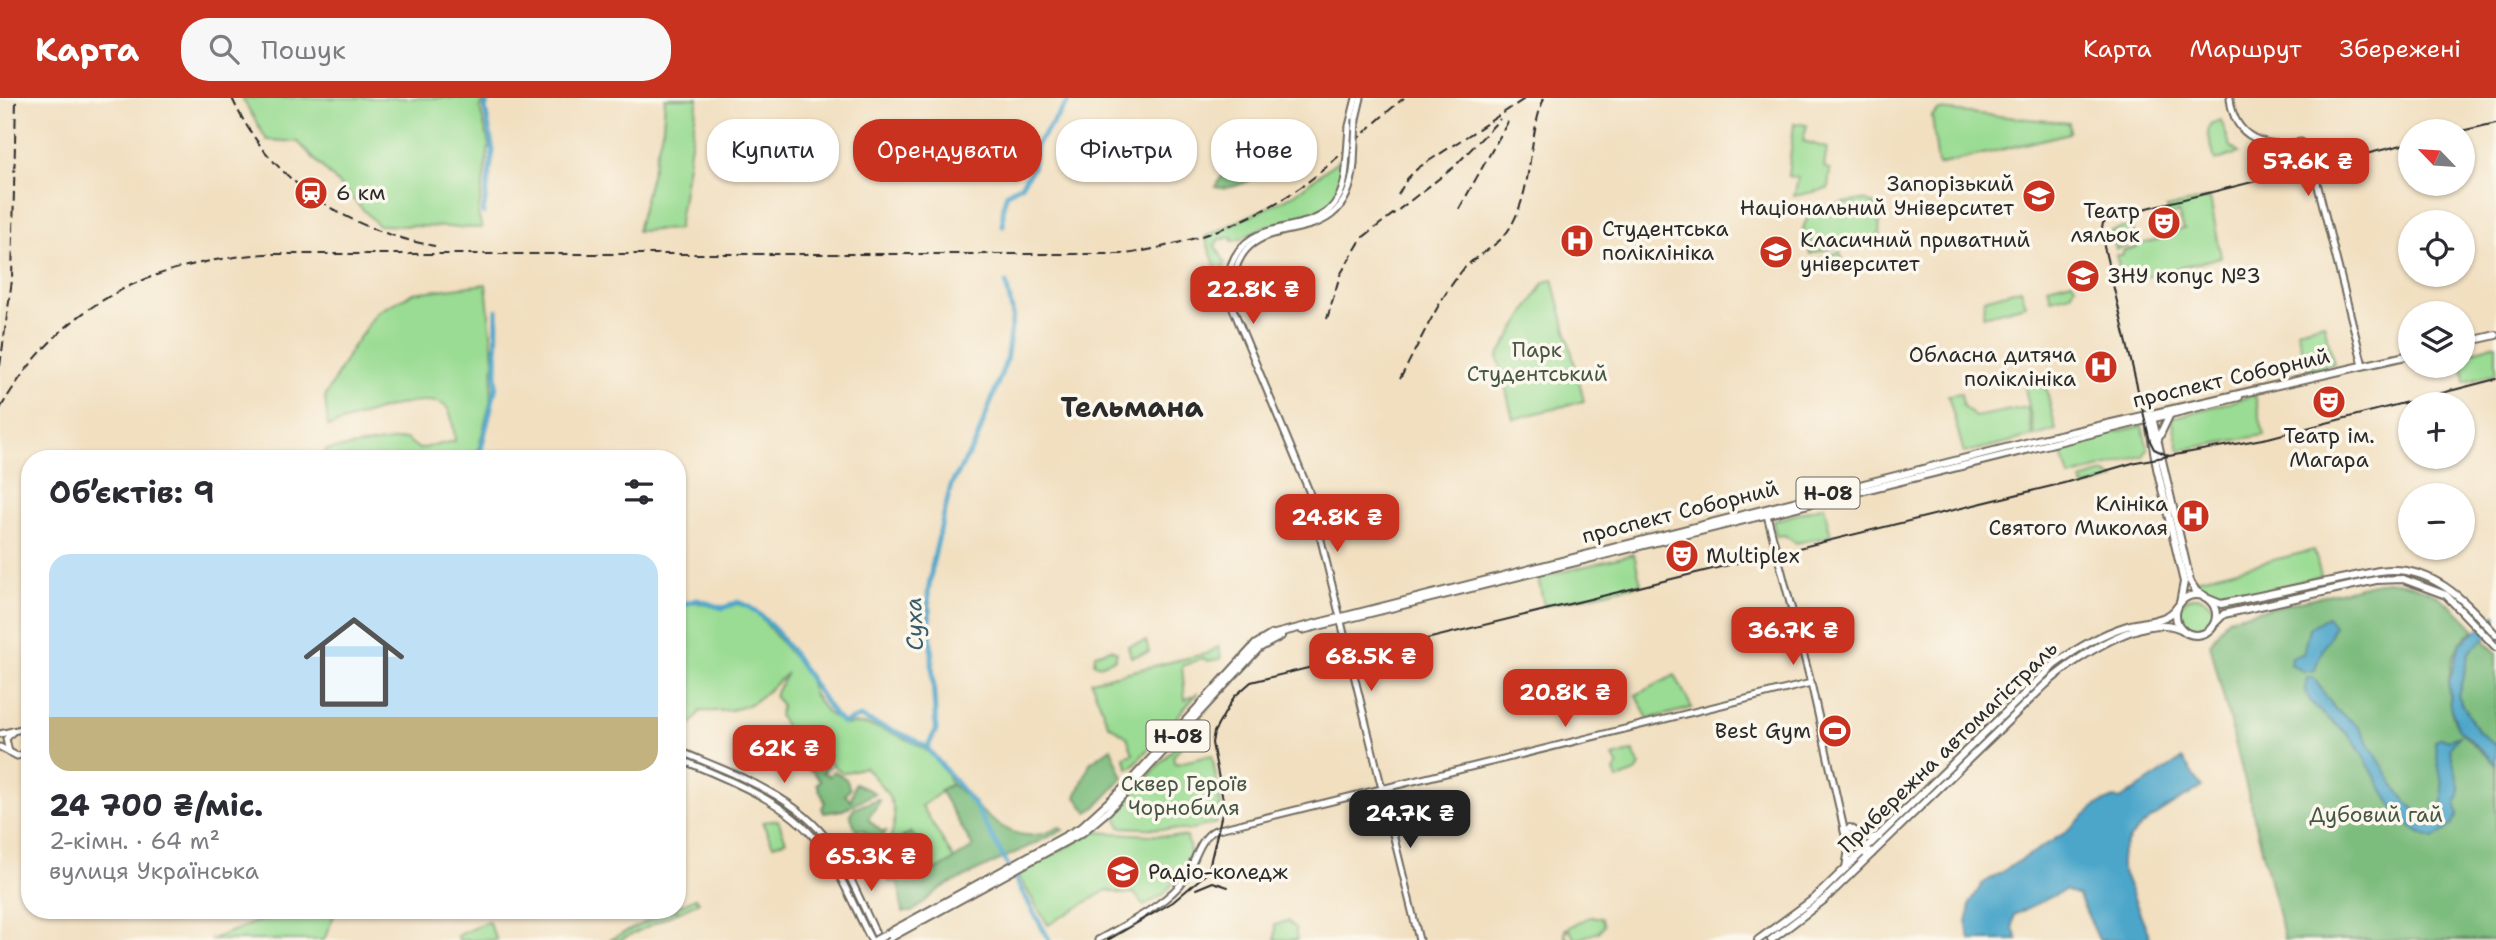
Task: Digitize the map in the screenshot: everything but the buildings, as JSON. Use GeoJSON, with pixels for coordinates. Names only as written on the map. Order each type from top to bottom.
{"type":"FeatureCollection","features":[{"type":"Feature","properties":{"kind":"main road"},"geometry":{"type":"LineString","coordinates":[[1356,98],[1349,126],[1342,195],[1328,213],[1260,234],[1242,244],[1233,259],[1228,276],[1227,295],[1308,491],[1419,940]]}},
{"type":"Feature","properties":{"kind":"main road"},"geometry":{"type":"LineString","coordinates":[[1231,304],[1231,281],[1237,261],[1245,248],[1262,237],[1313,225],[1335,213],[1350,190],[1356,119],[1361,98]]}},
{"type":"Feature","properties":{"kind":"main road"},"geometry":{"type":"LineString","coordinates":[[2230,99],[2238,126],[2255,141],[2275,145],[2305,144],[2313,165],[2363,365]]}},
{"type":"Feature","properties":{"kind":"main road"},"geometry":{"type":"LineString","coordinates":[[2475,340],[2496,335]]}},
{"type":"Feature","properties":{"kind":"main road","name":"проспект Соборний"},"geometry":{"type":"LineString","coordinates":[[888,937],[1081,830],[1108,811],[1259,648],[1285,635],[1340,618],[2398,358]]}},
{"type":"Feature","properties":{"kind":"main road","name":"проспект Соборний"},"geometry":{"type":"LineString","coordinates":[[1505,577],[1767,515],[2150,417],[2169,416],[2363,365]]}},
{"type":"Feature","properties":{"kind":"main road"},"geometry":{"type":"LineString","coordinates":[[2158,441],[2169,416]]}},
{"type":"Feature","properties":{"kind":"main road"},"geometry":{"type":"LineString","coordinates":[[2150,417],[2190,581],[2196,591],[2207,597],[2216,611],[2214,624]]}},
{"type":"Feature","properties":{"kind":"main road"},"geometry":{"type":"LineString","coordinates":[[2150,417],[2185,582],[2176,617],[2183,630]]}},
{"type":"Feature","properties":{"kind":"main road"},"geometry":{"type":"LineString","coordinates":[[1767,515],[1811,683],[1841,814],[1847,828],[1868,853]]}},
{"type":"Feature","properties":{"kind":"main road","name":"Прибережна автомагістраль"},"geometry":{"type":"LineString","coordinates":[[1758,940],[1826,899],[2054,665],[2071,652],[2170,616],[2191,595],[2207,597],[2221,604],[2401,569],[2441,583],[2469,612]]}},
{"type":"Feature","properties":{"kind":"main road","name":"Прибережна автомагістраль"},"geometry":{"type":"LineString","coordinates":[[2127,630],[2169,624],[2200,635],[2224,614],[2384,579],[2403,579],[2429,586],[2469,612]]}},
{"type":"Feature","properties":{"kind":"main road"},"geometry":{"type":"LineString","coordinates":[[2469,612],[2496,635]]}},
{"type":"Feature","properties":{"kind":"main road"},"geometry":{"type":"LineString","coordinates":[[2469,612],[2495,646]]}},
{"type":"Feature","properties":{"kind":"main road"},"geometry":{"type":"LineString","coordinates":[[1098,940],[1168,897],[1186,877],[1208,833],[1224,826],[1811,683]]}},
{"type":"Feature","properties":{"kind":"main road"},"geometry":{"type":"LineString","coordinates":[[0,734],[21,728]]}},
{"type":"Feature","properties":{"kind":"main road"},"geometry":{"type":"LineString","coordinates":[[9,752],[6,739],[18,729]]}},
{"type":"Feature","properties":{"kind":"main road"},"geometry":{"type":"LineString","coordinates":[[0,747],[21,756]]}},
{"type":"Feature","properties":{"kind":"main road"},"geometry":{"type":"LineString","coordinates":[[686,754],[774,794],[807,819],[838,855],[875,940]]}},
{"type":"Feature","properties":{"kind":"main road"},"geometry":{"type":"LineString","coordinates":[[686,762],[764,796],[801,825],[826,852],[875,940]]}},
{"type":"Feature","properties":{"kind":"main road"},"geometry":{"type":"LineString","coordinates":[[712,773],[715,766]]}},
{"type":"Feature","properties":{"kind":"main road"},"geometry":{"type":"LineString","coordinates":[[801,825],[807,819]]}},
{"type":"Feature","properties":{"kind":"main road","name":"Прибережна автомагістраль"},"geometry":{"type":"LineString","coordinates":[[1771,940],[1814,904],[1820,894],[1845,870],[1868,853],[1879,837],[1901,820]]}},
{"type":"Feature","properties":{"kind":"main road"},"geometry":{"type":"LineString","coordinates":[[1847,828],[1867,838],[1879,837]]}},
{"type":"Feature","properties":{"kind":"main road"},"geometry":{"type":"LineString","coordinates":[[1845,870],[1849,849],[1847,828]]}},
{"type":"Feature","properties":{"kind":"main road"},"geometry":{"type":"LineString","coordinates":[[1820,894],[1821,898],[1826,899]]}},
{"type":"Feature","properties":{"kind":"main road","name":"Н-08"},"geometry":{"type":"LineString","coordinates":[[875,940],[888,937]]}},
{"type":"Feature","properties":{"kind":"green space"},"geometry":{"type":"Polygon","coordinates":[[[242,98],[486,98],[480,108],[489,146],[478,214],[482,228],[378,225],[298,142],[267,140],[242,98]]]}},
{"type":"Feature","properties":{"kind":"green space"},"geometry":{"type":"Polygon","coordinates":[[[665,98],[698,98],[678,229],[637,231],[663,127],[665,98]]]}},
{"type":"Feature","properties":{"kind":"green space"},"geometry":{"type":"Polygon","coordinates":[[[1939,110],[2069,123],[2070,133],[1938,165],[1932,116],[1939,110]]]}},
{"type":"Feature","properties":{"kind":"green space"},"geometry":{"type":"Polygon","coordinates":[[[2221,120],[2230,145],[2238,153],[2215,161],[2208,132],[2210,124],[2221,120]]]}},
{"type":"Feature","properties":{"kind":"green space"},"geometry":{"type":"Polygon","coordinates":[[[1794,123],[1807,125],[1803,141],[1827,148],[1824,167],[1830,170],[1828,189],[1794,196],[1798,178],[1788,176],[1794,123]]]}},
{"type":"Feature","properties":{"kind":"green space"},"geometry":{"type":"Polygon","coordinates":[[[1340,159],[1343,177],[1339,191],[1331,202],[1320,210],[1258,229],[1236,241],[1232,241],[1232,237],[1218,240],[1215,246],[1225,262],[1221,282],[1205,237],[1292,196],[1310,182],[1317,182],[1317,177],[1340,159]]]}},
{"type":"Feature","properties":{"kind":"green space"},"geometry":{"type":"Polygon","coordinates":[[[1218,182],[1247,182],[1226,188],[1215,187],[1218,182]]]}},
{"type":"Feature","properties":{"kind":"green space"},"geometry":{"type":"Polygon","coordinates":[[[2210,198],[2221,257],[2144,277],[2141,273],[2122,278],[2116,255],[2123,255],[2123,251],[2137,245],[2172,236],[2172,232],[2184,229],[2178,213],[2168,215],[2166,208],[2210,198]]]}},
{"type":"Feature","properties":{"kind":"green space"},"geometry":{"type":"Polygon","coordinates":[[[1861,200],[1874,204],[1877,208],[1880,235],[1810,254],[1809,249],[1814,247],[1803,231],[1810,216],[1825,208],[1861,200]]]}},
{"type":"Feature","properties":{"kind":"green space"},"geometry":{"type":"Polygon","coordinates":[[[2132,226],[2135,237],[2122,240],[2127,242],[2127,246],[2116,249],[2110,231],[2132,226]]]}},
{"type":"Feature","properties":{"kind":"green space"},"geometry":{"type":"Polygon","coordinates":[[[1840,252],[1843,261],[1825,266],[1822,257],[1840,252]]]}},
{"type":"Feature","properties":{"kind":"green space","name":"Парк Студентський"},"geometry":{"type":"Polygon","coordinates":[[[1553,279],[1584,401],[1513,419],[1498,356],[1544,283],[1553,279]]]}},
{"type":"Feature","properties":{"kind":"green space"},"geometry":{"type":"Polygon","coordinates":[[[2072,281],[2075,286],[2071,294],[2051,299],[2048,287],[2072,281]]]}},
{"type":"Feature","properties":{"kind":"green space"},"geometry":{"type":"Polygon","coordinates":[[[486,284],[494,361],[490,403],[478,450],[326,450],[406,439],[419,449],[455,441],[448,409],[439,403],[426,401],[371,412],[328,427],[325,397],[350,351],[377,312],[413,293],[486,284]]]}},
{"type":"Feature","properties":{"kind":"green space"},"geometry":{"type":"Polygon","coordinates":[[[2021,289],[2026,305],[1983,316],[1984,299],[2021,289]]]}},
{"type":"Feature","properties":{"kind":"green space"},"geometry":{"type":"Polygon","coordinates":[[[2324,323],[2334,364],[2307,370],[2297,330],[2324,323]]]}},
{"type":"Feature","properties":{"kind":"green space"},"geometry":{"type":"Polygon","coordinates":[[[2496,344],[2496,374],[2465,382],[2465,378],[2475,378],[2475,350],[2496,344]]]}},
{"type":"Feature","properties":{"kind":"green space"},"geometry":{"type":"Polygon","coordinates":[[[2043,375],[2056,430],[2035,436],[2023,378],[2043,375]]]}},
{"type":"Feature","properties":{"kind":"green space"},"geometry":{"type":"Polygon","coordinates":[[[1961,393],[1963,406],[1975,417],[2027,407],[2033,436],[1964,453],[1948,395],[1961,393]]]}},
{"type":"Feature","properties":{"kind":"green space"},"geometry":{"type":"Polygon","coordinates":[[[2255,395],[2264,435],[2179,450],[2172,418],[2255,395]]]}},
{"type":"Feature","properties":{"kind":"green space"},"geometry":{"type":"Polygon","coordinates":[[[2142,426],[2148,449],[2143,456],[2069,477],[2059,444],[2142,426]]]}},
{"type":"Feature","properties":{"kind":"green space"},"geometry":{"type":"Polygon","coordinates":[[[2104,473],[2115,479],[2083,487],[2081,480],[2104,473]]]}},
{"type":"Feature","properties":{"kind":"green space"},"geometry":{"type":"Polygon","coordinates":[[[1824,506],[1831,536],[1796,543],[1784,535],[1776,536],[1773,521],[1824,506]]]}},
{"type":"Feature","properties":{"kind":"green space"},"geometry":{"type":"Polygon","coordinates":[[[2314,550],[2321,576],[2226,601],[2199,589],[2192,580],[2314,550]]]}},
{"type":"Feature","properties":{"kind":"green space"},"geometry":{"type":"Polygon","coordinates":[[[1634,554],[1641,584],[1544,606],[1538,578],[1634,554]]]}},
{"type":"Feature","properties":{"kind":"green space","name":"Дубовий гай"},"geometry":{"type":"Polygon","coordinates":[[[2386,581],[2414,585],[2436,595],[2456,610],[2475,630],[2460,643],[2455,654],[2449,676],[2449,700],[2460,730],[2496,764],[2496,940],[2285,940],[2210,644],[2228,618],[2386,581]]]}},
{"type":"Feature","properties":{"kind":"green space"},"geometry":{"type":"Polygon","coordinates":[[[2196,597],[2208,603],[2214,615],[2208,627],[2196,633],[2184,627],[2178,615],[2184,603],[2196,597]]]}},
{"type":"Feature","properties":{"kind":"green space"},"geometry":{"type":"Polygon","coordinates":[[[695,602],[724,609],[737,604],[754,609],[807,674],[814,695],[827,713],[846,725],[866,725],[891,733],[915,744],[936,759],[952,784],[922,806],[955,861],[935,871],[911,832],[888,846],[894,821],[892,802],[865,767],[843,773],[823,757],[812,757],[800,750],[779,716],[782,705],[774,696],[787,673],[757,699],[740,708],[700,711],[686,733],[686,605],[695,602]]]}},
{"type":"Feature","properties":{"kind":"green space"},"geometry":{"type":"Polygon","coordinates":[[[2483,639],[2496,653],[2496,746],[2477,730],[2458,696],[2469,652],[2483,639]]]}},
{"type":"Feature","properties":{"kind":"green space"},"geometry":{"type":"Polygon","coordinates":[[[1146,641],[1149,652],[1131,657],[1128,646],[1146,641]]]}},
{"type":"Feature","properties":{"kind":"green space"},"geometry":{"type":"Polygon","coordinates":[[[1219,646],[1221,659],[1207,661],[1203,658],[1182,666],[1185,700],[1198,693],[1131,768],[1128,768],[1124,757],[1133,754],[1127,737],[1108,724],[1091,681],[1208,653],[1219,646]]]}},
{"type":"Feature","properties":{"kind":"green space"},"geometry":{"type":"Polygon","coordinates":[[[1111,649],[1117,652],[1115,659],[1100,665],[1094,663],[1095,654],[1111,649]]]}},
{"type":"Feature","properties":{"kind":"green space"},"geometry":{"type":"Polygon","coordinates":[[[1675,675],[1692,708],[1648,719],[1636,695],[1675,675]]]}},
{"type":"Feature","properties":{"kind":"green space","name":"Сквер Героїв Чорнобиля"},"geometry":{"type":"Polygon","coordinates":[[[1189,731],[1192,733],[1173,757],[1175,764],[1212,755],[1221,805],[1216,823],[1189,830],[1120,827],[1115,814],[1189,731]]]}},
{"type":"Feature","properties":{"kind":"green space"},"geometry":{"type":"Polygon","coordinates":[[[1111,748],[1123,778],[1096,807],[1087,812],[1076,797],[1090,763],[1111,748]]]}},
{"type":"Feature","properties":{"kind":"green space"},"geometry":{"type":"Polygon","coordinates":[[[1633,751],[1640,766],[1637,771],[1617,780],[1614,771],[1618,766],[1613,757],[1633,751]]]}},
{"type":"Feature","properties":{"kind":"green space"},"geometry":{"type":"Polygon","coordinates":[[[805,761],[821,762],[828,767],[823,772],[829,776],[834,771],[846,779],[850,789],[845,795],[851,800],[855,783],[875,793],[843,810],[824,813],[822,808],[825,802],[817,784],[820,781],[806,768],[805,761]]]}},
{"type":"Feature","properties":{"kind":"green space"},"geometry":{"type":"Polygon","coordinates":[[[719,770],[772,794],[804,819],[801,820],[765,795],[717,773],[719,770]]]}},
{"type":"Feature","properties":{"kind":"green space"},"geometry":{"type":"Polygon","coordinates":[[[952,784],[988,817],[1014,832],[1028,835],[1043,834],[1059,827],[1063,830],[941,888],[912,912],[902,912],[899,885],[895,881],[889,882],[884,853],[911,832],[936,871],[973,847],[940,790],[952,784]]]}},
{"type":"Feature","properties":{"kind":"green space"},"geometry":{"type":"Polygon","coordinates":[[[878,799],[880,801],[868,819],[881,831],[886,831],[876,847],[869,841],[869,835],[863,830],[856,830],[850,814],[855,808],[878,799]]]}},
{"type":"Feature","properties":{"kind":"green space"},"geometry":{"type":"Polygon","coordinates":[[[778,820],[786,841],[773,845],[762,822],[778,820]]]}},
{"type":"Feature","properties":{"kind":"green space"},"geometry":{"type":"Polygon","coordinates":[[[806,824],[832,850],[868,921],[865,923],[835,862],[806,824]]]}},
{"type":"Feature","properties":{"kind":"green space"},"geometry":{"type":"Polygon","coordinates":[[[1094,832],[1187,837],[1192,859],[1164,894],[1144,906],[1134,893],[1122,894],[1107,890],[1048,925],[1017,874],[1094,832]]]}},
{"type":"Feature","properties":{"kind":"green space"},"geometry":{"type":"Polygon","coordinates":[[[879,859],[883,876],[875,886],[866,869],[879,859]]]}},
{"type":"Feature","properties":{"kind":"green space"},"geometry":{"type":"Polygon","coordinates":[[[695,898],[699,902],[686,908],[686,902],[695,898]]]}},
{"type":"Feature","properties":{"kind":"green space"},"geometry":{"type":"Polygon","coordinates":[[[1591,916],[1601,918],[1604,926],[1599,932],[1575,940],[1569,929],[1565,934],[1565,929],[1591,916]]]}},
{"type":"Feature","properties":{"kind":"green space"},"geometry":{"type":"Polygon","coordinates":[[[264,919],[332,919],[324,940],[210,940],[264,919]]]}},
{"type":"Feature","properties":{"kind":"green space"},"geometry":{"type":"Polygon","coordinates":[[[652,919],[664,919],[620,940],[609,940],[652,919]]]}},
{"type":"Feature","properties":{"kind":"green space"},"geometry":{"type":"Polygon","coordinates":[[[488,921],[497,940],[459,940],[457,936],[488,921]]]}},
{"type":"Feature","properties":{"kind":"green space"},"geometry":{"type":"Polygon","coordinates":[[[1288,921],[1295,928],[1297,940],[1275,940],[1275,925],[1288,921]]]}},
{"type":"Feature","properties":{"kind":"water"},"geometry":{"type":"Polygon","coordinates":[[[2496,615],[2496,629],[2469,652],[2458,696],[2477,730],[2496,746],[2496,764],[2458,728],[2450,706],[2449,682],[2460,644],[2496,615]]]}},
{"type":"Feature","properties":{"kind":"water"},"geometry":{"type":"Polygon","coordinates":[[[2327,617],[2334,626],[2315,670],[2303,672],[2291,664],[2292,657],[2303,654],[2309,628],[2327,617]]]}},
{"type":"Feature","properties":{"kind":"water"},"geometry":{"type":"Polygon","coordinates":[[[2313,677],[2335,709],[2358,726],[2400,794],[2430,826],[2438,819],[2443,798],[2435,741],[2441,737],[2449,740],[2459,736],[2450,748],[2460,791],[2456,805],[2458,815],[2452,825],[2434,839],[2419,833],[2406,823],[2386,796],[2351,738],[2313,705],[2306,688],[2307,678],[2313,677]]]}},
{"type":"Feature","properties":{"kind":"water"},"geometry":{"type":"Polygon","coordinates":[[[2182,759],[2202,787],[2163,810],[2138,830],[2128,841],[2122,854],[2121,867],[2151,940],[2099,940],[2079,896],[2065,890],[2014,915],[2013,928],[2018,940],[1970,940],[1967,924],[1970,903],[1982,884],[2063,834],[2097,805],[2114,798],[2120,800],[2182,759]]]}},
{"type":"Feature","properties":{"kind":"waterway"},"geometry":{"type":"LineString","coordinates":[[483,213],[493,151],[485,108],[489,98]]}},
{"type":"Feature","properties":{"kind":"waterway","name":"Суха"},"geometry":{"type":"LineString","coordinates":[[1003,226],[1003,206],[1007,193],[1021,185],[1033,168],[1036,145],[1071,98]]}},
{"type":"Feature","properties":{"kind":"waterway","name":"Суха"},"geometry":{"type":"LineString","coordinates":[[1006,283],[1013,315],[1006,361],[976,442],[951,485],[933,561],[928,593],[936,730],[927,748],[974,804],[1049,940]]}},
{"type":"Feature","properties":{"kind":"waterway"},"geometry":{"type":"LineString","coordinates":[[481,450],[496,386],[497,310]]}},
{"type":"Feature","properties":{"kind":"waterway"},"geometry":{"type":"LineString","coordinates":[[686,603],[697,600],[723,608],[738,602],[750,607],[779,634],[834,715],[843,723],[860,717],[927,748]]}},
{"type":"Feature","properties":{"kind":"tram line"},"geometry":{"type":"LineString","coordinates":[[2475,128],[2496,123]]}},
{"type":"Feature","properties":{"kind":"tram line"},"geometry":{"type":"LineString","coordinates":[[2169,456],[2154,449],[2150,441],[2101,234],[2103,223],[2111,217],[2398,146]]}},
{"type":"Feature","properties":{"kind":"tram line"},"geometry":{"type":"LineString","coordinates":[[1108,940],[1173,902],[1208,872],[1224,805],[1212,743],[1214,732],[1234,697],[1251,682],[2064,483],[2136,462],[2268,438],[2496,379]]}},
{"type":"Feature","properties":{"kind":"tram line"},"geometry":{"type":"LineString","coordinates":[[1196,889],[1213,882],[1228,887]]}},
{"type":"Feature","properties":{"kind":"railway"},"geometry":{"type":"LineString","coordinates":[[0,366],[12,280],[16,98]]}},
{"type":"Feature","properties":{"kind":"railway"},"geometry":{"type":"LineString","coordinates":[[232,98],[248,128],[267,154],[290,178],[315,198],[372,228],[435,246]]}},
{"type":"Feature","properties":{"kind":"railway"},"geometry":{"type":"LineString","coordinates":[[0,409],[24,373],[50,342],[79,316],[145,279],[182,267],[265,254],[1126,254],[1218,230],[1281,200],[1328,166],[1404,98]]}},
{"type":"Feature","properties":{"kind":"railway"},"geometry":{"type":"LineString","coordinates":[[1398,195],[1407,179],[1418,168],[1526,98]]}},
{"type":"Feature","properties":{"kind":"railway"},"geometry":{"type":"LineString","coordinates":[[1400,379],[1452,284],[1467,266],[1500,240],[1511,226],[1523,195],[1544,98]]}},
{"type":"Feature","properties":{"kind":"railway"},"geometry":{"type":"LineString","coordinates":[[1327,319],[1340,275],[1362,238],[1454,167],[1500,119]]}},
{"type":"Feature","properties":{"kind":"railway"},"geometry":{"type":"LineString","coordinates":[[1459,209],[1509,120]]}},
{"type":"Feature","properties":{"kind":"place","name":"6 км"},"geometry":{"type":"Point","coordinates":[311,193]}},
{"type":"Feature","properties":{"kind":"place","name":"Запорізький Національний Університет"},"geometry":{"type":"Point","coordinates":[2039,196]}},
{"type":"Feature","properties":{"kind":"place","name":"Театр ляльок"},"geometry":{"type":"Point","coordinates":[2164,223]}},
{"type":"Feature","properties":{"kind":"place","name":"Студентська поліклініка"},"geometry":{"type":"Point","coordinates":[1577,241]}},
{"type":"Feature","properties":{"kind":"place","name":"Класичний приватний університет"},"geometry":{"type":"Point","coordinates":[1776,252]}},
{"type":"Feature","properties":{"kind":"place","name":"ЗНУ копус №3"},"geometry":{"type":"Point","coordinates":[2083,276]}},
{"type":"Feature","properties":{"kind":"place","name":"Обласна дитяча поліклініка"},"geometry":{"type":"Point","coordinates":[2101,367]}},
{"type":"Feature","properties":{"kind":"place","name":"Театр ім. Магара"},"geometry":{"type":"Point","coordinates":[2329,402]}},
{"type":"Feature","properties":{"kind":"place","name":"Клініка Святого Миколая"},"geometry":{"type":"Point","coordinates":[2193,516]}},
{"type":"Feature","properties":{"kind":"place","name":"Multiplex"},"geometry":{"type":"Point","coordinates":[1682,556]}},
{"type":"Feature","properties":{"kind":"place","name":"Best Gym"},"geometry":{"type":"Point","coordinates":[1835,731]}},
{"type":"Feature","properties":{"kind":"place","name":"Радіо-коледж"},"geometry":{"type":"Point","coordinates":[1123,872]}},
{"type":"Feature","properties":{"kind":"district","name":"Тельмана"},"geometry":{"type":"Point","coordinates":[1132,407]}}]}
